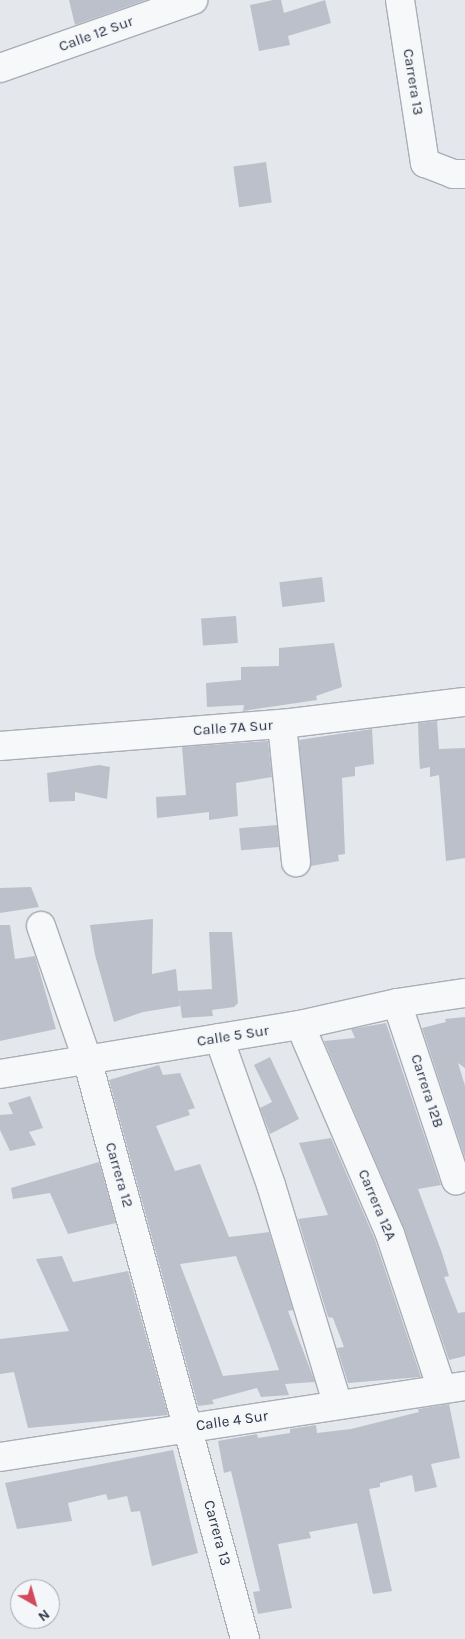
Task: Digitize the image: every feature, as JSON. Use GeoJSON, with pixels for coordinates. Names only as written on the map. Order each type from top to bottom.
{"type":"FeatureCollection","features":[{"type":"Feature","properties":{"kind":"street","name":"Calle 12 Sur"},"geometry":{"type":"LineString","coordinates":[[0,68],[193,0]]}},
{"type":"Feature","properties":{"kind":"street","name":"Carrera 13"},"geometry":{"type":"LineString","coordinates":[[400,0],[425,163],[453,174],[465,174]]}},
{"type":"Feature","properties":{"kind":"street","name":"Calle 7A Sur"},"geometry":{"type":"LineString","coordinates":[[0,746],[282,724],[465,702]]}},
{"type":"Feature","properties":{"kind":"street"},"geometry":{"type":"LineString","coordinates":[[282,724],[296,862]]}},
{"type":"Feature","properties":{"kind":"street","name":"Carrera 12"},"geometry":{"type":"LineString","coordinates":[[41,926],[87,1059],[189,1427]]}},
{"type":"Feature","properties":{"kind":"street","name":"Calle 5 Sur"},"geometry":{"type":"LineString","coordinates":[[0,1074],[300,1025],[397,1003],[465,992]]}},
{"type":"Feature","properties":{"kind":"street","name":"Carrera 12B"},"geometry":{"type":"LineString","coordinates":[[397,1003],[456,1180]]}},
{"type":"Feature","properties":{"kind":"street","name":"Carrera 12A"},"geometry":{"type":"LineString","coordinates":[[300,1025],[390,1234],[453,1388]]}},
{"type":"Feature","properties":{"kind":"street"},"geometry":{"type":"LineString","coordinates":[[219,1038],[271,1185],[338,1405]]}},
{"type":"Feature","properties":{"kind":"street","name":"Calle 4 Sur"},"geometry":{"type":"LineString","coordinates":[[0,1457],[453,1388]]}},
{"type":"Feature","properties":{"kind":"street","name":"Carrera 13"},"geometry":{"type":"LineString","coordinates":[[189,1427],[245,1639]]}},
{"type":"Feature","properties":{"kind":"building"},"geometry":{"type":"Polygon","coordinates":[[[69,0],[146,0],[75,25],[69,0]]]}},
{"type":"Feature","properties":{"kind":"building"},"geometry":{"type":"Polygon","coordinates":[[[281,0],[284,13],[325,0],[331,23],[288,36],[290,45],[259,51],[250,5],[281,0]]]}},
{"type":"Feature","properties":{"kind":"building"},"geometry":{"type":"Polygon","coordinates":[[[266,162],[272,203],[239,207],[233,167],[266,162]]]}},
{"type":"Feature","properties":{"kind":"building"},"geometry":{"type":"Polygon","coordinates":[[[322,577],[325,602],[282,607],[279,582],[322,577]]]}},
{"type":"Feature","properties":{"kind":"building"},"geometry":{"type":"Polygon","coordinates":[[[236,616],[238,643],[203,645],[201,618],[236,616]]]}},
{"type":"Feature","properties":{"kind":"building"},"geometry":{"type":"Polygon","coordinates":[[[334,643],[342,687],[316,696],[317,700],[243,711],[244,705],[207,707],[206,683],[241,680],[241,667],[279,666],[279,648],[334,643]]]}},
{"type":"Feature","properties":{"kind":"building"},"geometry":{"type":"Polygon","coordinates":[[[437,721],[439,749],[465,748],[465,858],[446,861],[439,775],[430,777],[430,767],[420,769],[419,755],[418,723],[437,721]]]}},
{"type":"Feature","properties":{"kind":"building"},"geometry":{"type":"Polygon","coordinates":[[[372,729],[374,764],[355,767],[355,776],[342,778],[345,854],[338,855],[339,861],[311,866],[299,740],[372,729]]]}},
{"type":"Feature","properties":{"kind":"building"},"geometry":{"type":"Polygon","coordinates":[[[268,741],[272,777],[236,783],[238,816],[209,820],[209,812],[157,818],[156,797],[186,795],[182,747],[268,741]]]}},
{"type":"Feature","properties":{"kind":"building"},"geometry":{"type":"Polygon","coordinates":[[[99,765],[110,767],[107,799],[75,792],[75,801],[49,802],[47,773],[99,765]]]}},
{"type":"Feature","properties":{"kind":"building"},"geometry":{"type":"Polygon","coordinates":[[[277,825],[279,847],[241,850],[239,828],[277,825]]]}},
{"type":"Feature","properties":{"kind":"building"},"geometry":{"type":"Polygon","coordinates":[[[31,887],[39,907],[0,913],[0,888],[31,887]]]}},
{"type":"Feature","properties":{"kind":"building"},"geometry":{"type":"Polygon","coordinates":[[[153,919],[152,974],[176,969],[178,991],[212,989],[209,932],[232,932],[238,1003],[234,1007],[212,1010],[213,1016],[182,1018],[179,995],[180,1006],[143,1012],[114,1022],[95,955],[90,925],[153,919]]]}},
{"type":"Feature","properties":{"kind":"building"},"geometry":{"type":"Polygon","coordinates":[[[0,925],[10,925],[15,959],[35,956],[56,1029],[0,1041],[0,925]]]}},
{"type":"Feature","properties":{"kind":"building"},"geometry":{"type":"Polygon","coordinates":[[[465,1017],[465,1068],[458,1063],[465,1086],[465,1158],[422,1028],[446,1022],[445,1019],[465,1017]]]}},
{"type":"Feature","properties":{"kind":"building"},"geometry":{"type":"Polygon","coordinates":[[[386,1023],[441,1185],[418,1189],[449,1276],[444,1277],[458,1313],[465,1312],[465,1356],[449,1360],[404,1228],[324,1041],[355,1038],[351,1029],[386,1023]]]}},
{"type":"Feature","properties":{"kind":"building"},"geometry":{"type":"Polygon","coordinates":[[[270,1057],[299,1119],[270,1134],[260,1108],[272,1102],[254,1065],[270,1057]]]}},
{"type":"Feature","properties":{"kind":"building"},"geometry":{"type":"Polygon","coordinates":[[[159,1065],[163,1075],[180,1073],[195,1108],[188,1110],[190,1115],[156,1126],[175,1171],[200,1164],[229,1237],[269,1232],[293,1310],[288,1311],[315,1382],[285,1384],[289,1395],[261,1397],[257,1388],[212,1400],[214,1404],[198,1406],[109,1080],[159,1065]],[[236,1256],[180,1264],[223,1376],[279,1370],[236,1256]]]}},
{"type":"Feature","properties":{"kind":"building"},"geometry":{"type":"Polygon","coordinates":[[[30,1096],[43,1128],[29,1132],[36,1145],[10,1151],[0,1130],[0,1115],[13,1114],[8,1103],[30,1096]]]}},
{"type":"Feature","properties":{"kind":"building"},"geometry":{"type":"Polygon","coordinates":[[[331,1138],[375,1240],[421,1377],[348,1383],[337,1348],[344,1347],[333,1318],[328,1317],[298,1219],[328,1215],[299,1143],[331,1138]]]}},
{"type":"Feature","properties":{"kind":"building"},"geometry":{"type":"Polygon","coordinates":[[[99,1162],[116,1223],[68,1234],[50,1193],[13,1199],[11,1188],[99,1162]]]}},
{"type":"Feature","properties":{"kind":"building"},"geometry":{"type":"Polygon","coordinates":[[[62,1256],[73,1282],[128,1271],[168,1415],[28,1428],[14,1372],[0,1374],[0,1339],[69,1331],[36,1259],[62,1256]]]}},
{"type":"Feature","properties":{"kind":"building"},"geometry":{"type":"Polygon","coordinates":[[[449,1404],[460,1458],[431,1464],[437,1487],[415,1492],[412,1475],[380,1483],[380,1487],[369,1489],[392,1591],[373,1594],[357,1523],[309,1532],[311,1538],[278,1544],[292,1608],[258,1614],[253,1592],[260,1591],[231,1471],[224,1473],[218,1441],[257,1434],[258,1438],[290,1433],[290,1429],[316,1425],[317,1433],[351,1429],[419,1412],[418,1409],[449,1404]]]}},
{"type":"Feature","properties":{"kind":"building"},"geometry":{"type":"Polygon","coordinates":[[[173,1450],[198,1553],[152,1566],[140,1511],[131,1512],[127,1496],[108,1500],[106,1494],[68,1503],[72,1521],[17,1529],[5,1483],[173,1450]]]}}]}
